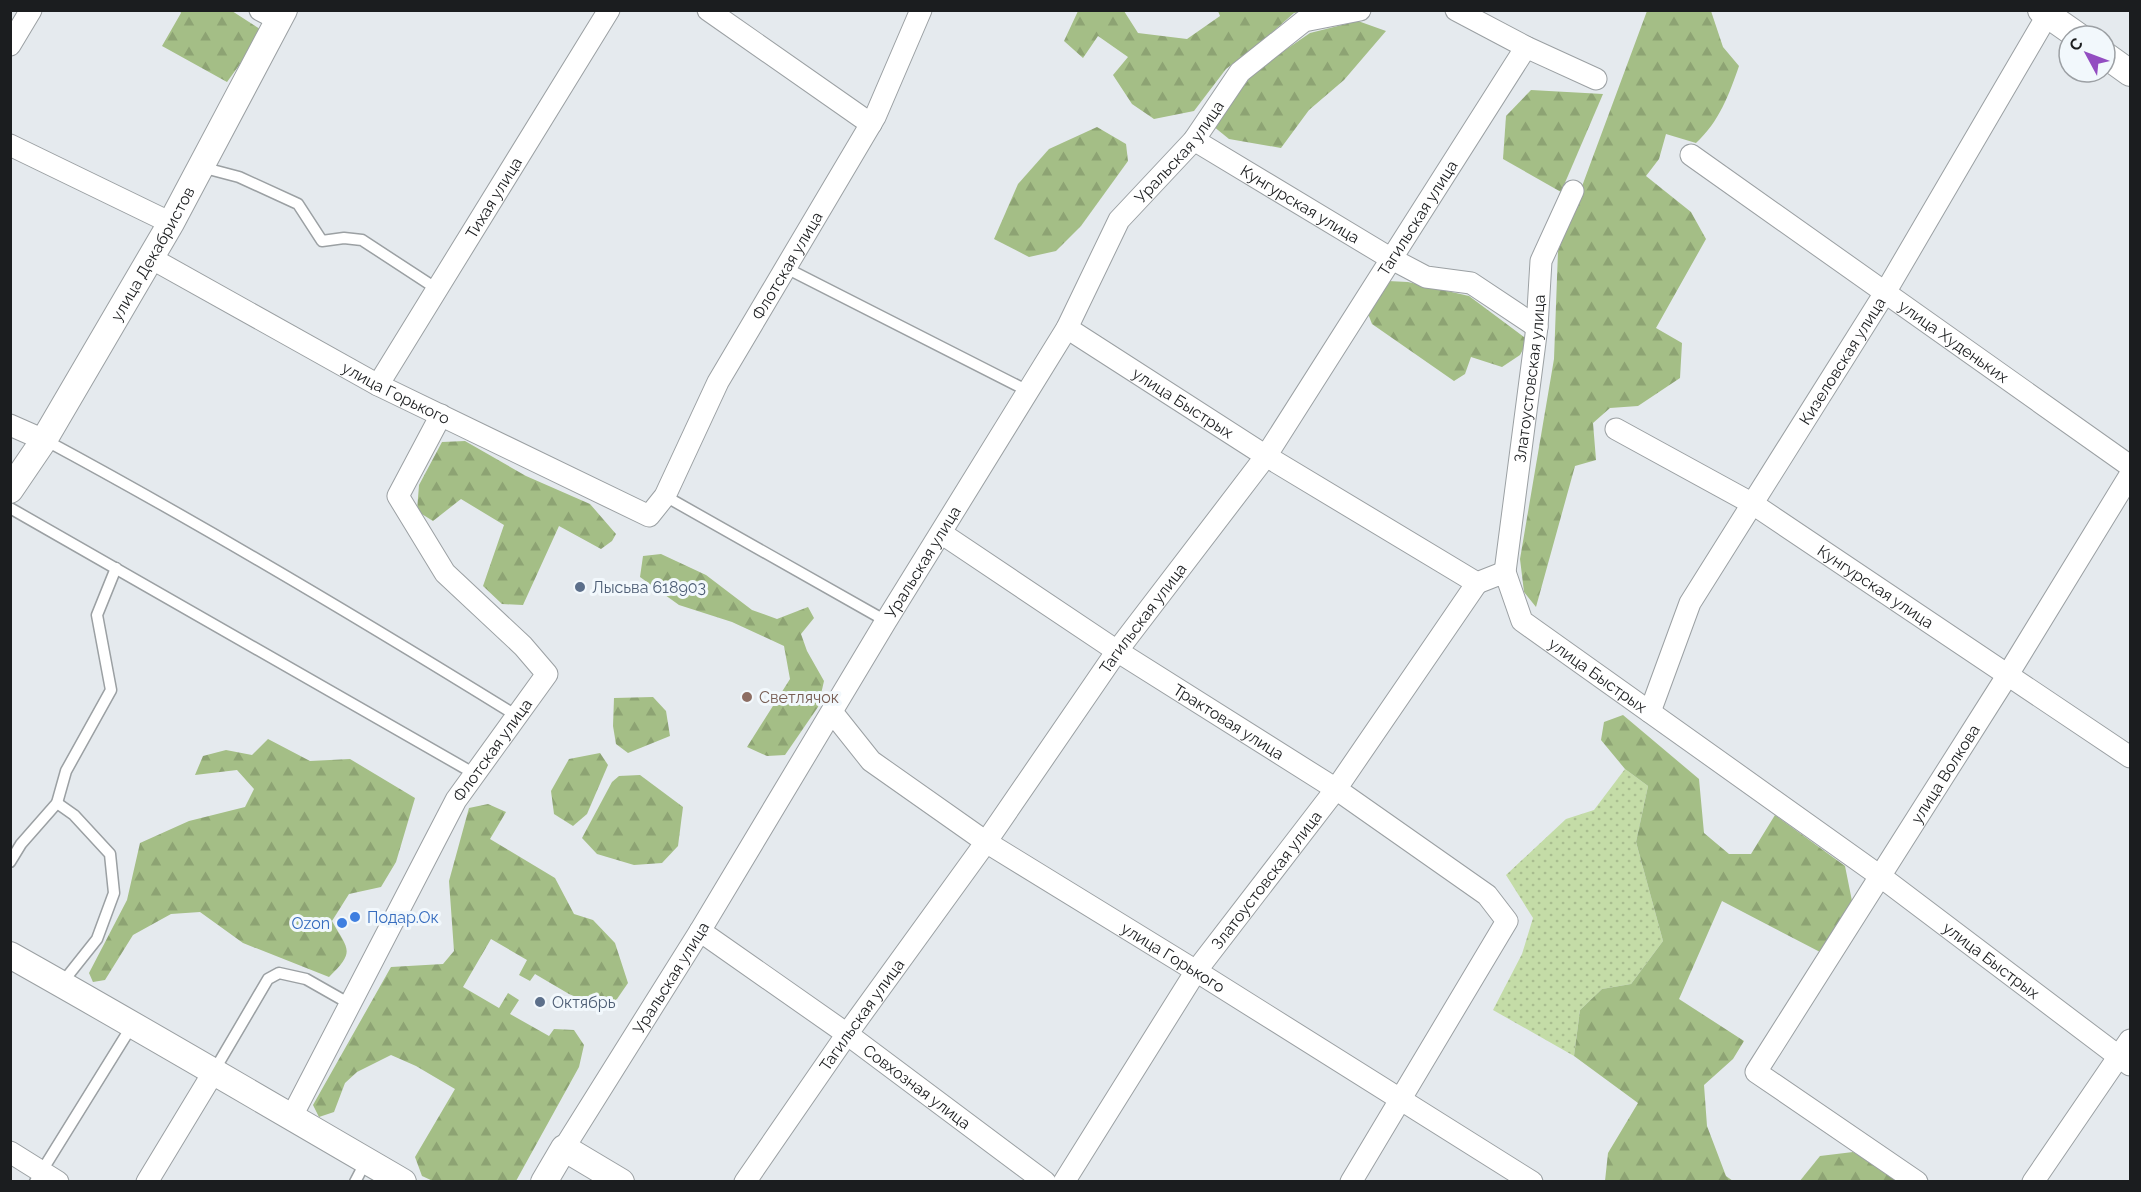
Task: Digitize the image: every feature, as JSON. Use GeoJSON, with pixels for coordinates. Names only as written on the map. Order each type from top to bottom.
{"type":"FeatureCollection","features":[{"type":"Feature","properties":{"kind":"street"},"geometry":{"type":"LineString","coordinates":[[10,45],[31,10]]}},
{"type":"Feature","properties":{"kind":"street","name":"Тихая улица"},"geometry":{"type":"LineString","coordinates":[[378,385],[609,10]]}},
{"type":"Feature","properties":{"kind":"street"},"geometry":{"type":"LineString","coordinates":[[708,10],[871,124]]}},
{"type":"Feature","properties":{"kind":"street","name":"Флотская улица"},"geometry":{"type":"LineString","coordinates":[[649,516],[665,496],[718,382],[871,124],[921,10]]}},
{"type":"Feature","properties":{"kind":"street","name":"Уральская улица"},"geometry":{"type":"LineString","coordinates":[[544,1182],[700,931],[886,621],[1067,328],[1119,220],[1194,140],[1240,72],[1304,21],[1360,10]]}},
{"type":"Feature","properties":{"kind":"street"},"geometry":{"type":"LineString","coordinates":[[1456,10],[1526,47],[1596,79]]}},
{"type":"Feature","properties":{"kind":"street"},"geometry":{"type":"LineString","coordinates":[[2045,12],[2062,24]]}},
{"type":"Feature","properties":{"kind":"street","name":"Кизеловская улица"},"geometry":{"type":"LineString","coordinates":[[1650,712],[1690,603],[1886,291],[2045,12]]}},
{"type":"Feature","properties":{"kind":"street","name":"улица Декабристов"},"geometry":{"type":"LineString","coordinates":[[10,490],[44,440],[149,257],[171,223],[274,14]]}},
{"type":"Feature","properties":{"kind":"street","name":"Тагильская улица"},"geometry":{"type":"LineString","coordinates":[[745,1182],[847,1034],[986,843],[1117,651],[1266,456],[1526,47]]}},
{"type":"Feature","properties":{"kind":"street"},"geometry":{"type":"LineString","coordinates":[[2117,64],[2130,73]]}},
{"type":"Feature","properties":{"kind":"street","name":"Кунгурская улица"},"geometry":{"type":"LineString","coordinates":[[1194,140],[1390,258],[1426,277],[1471,283],[1538,327]]}},
{"type":"Feature","properties":{"kind":"street"},"geometry":{"type":"LineString","coordinates":[[10,145],[171,223]]}},
{"type":"Feature","properties":{"kind":"street","name":"улица Худеньких"},"geometry":{"type":"LineString","coordinates":[[1691,154],[2130,466]]}},
{"type":"Feature","properties":{"kind":"street","name":"Златоустовская улица"},"geometry":{"type":"LineString","coordinates":[[1504,572],[1538,327],[1541,261],[1573,191]]}},
{"type":"Feature","properties":{"kind":"street","name":"улица Горького"},"geometry":{"type":"LineString","coordinates":[[149,257],[378,385],[649,516]]}},
{"type":"Feature","properties":{"kind":"street","name":"улица Быстрых"},"geometry":{"type":"LineString","coordinates":[[1067,328],[1266,456],[1477,583]]}},
{"type":"Feature","properties":{"kind":"street","name":"Флотская улица"},"geometry":{"type":"LineString","coordinates":[[291,1118],[456,800],[547,674],[523,646],[445,573],[398,496],[441,415]]}},
{"type":"Feature","properties":{"kind":"street"},"geometry":{"type":"LineString","coordinates":[[10,425],[44,440]]}},
{"type":"Feature","properties":{"kind":"street","name":"Кунгурская улица"},"geometry":{"type":"LineString","coordinates":[[1616,429],[1753,504],[2130,757]]}},
{"type":"Feature","properties":{"kind":"street","name":"улица Волкова"},"geometry":{"type":"LineString","coordinates":[[1917,1182],[1756,1072],[2007,676],[2130,475]]}},
{"type":"Feature","properties":{"kind":"street","name":"Трактовая улица"},"geometry":{"type":"LineString","coordinates":[[941,533],[1117,651],[1336,789],[1487,895],[1507,921],[1401,1098]]}},
{"type":"Feature","properties":{"kind":"street"},"geometry":{"type":"LineString","coordinates":[[1477,583],[1504,572]]}},
{"type":"Feature","properties":{"kind":"street","name":"улица Быстрых"},"geometry":{"type":"LineString","coordinates":[[1504,572],[1522,621],[2127,1054]]}},
{"type":"Feature","properties":{"kind":"street","name":"Златоустовская улица"},"geometry":{"type":"LineString","coordinates":[[1064,1182],[1196,971],[1336,789],[1477,583]]}},
{"type":"Feature","properties":{"kind":"street","name":"улица Горького"},"geometry":{"type":"LineString","coordinates":[[832,712],[871,761],[986,843],[1401,1098],[1532,1182]]}},
{"type":"Feature","properties":{"kind":"street","name":"Совхозная улица"},"geometry":{"type":"LineString","coordinates":[[700,931],[847,1034],[1045,1182]]}},
{"type":"Feature","properties":{"kind":"street"},"geometry":{"type":"LineString","coordinates":[[10,955],[133,1023],[291,1118],[361,1171],[403,1182]]}},
{"type":"Feature","properties":{"kind":"street"},"geometry":{"type":"LineString","coordinates":[[2033,1182],[2127,1054]]}},
{"type":"Feature","properties":{"kind":"street"},"geometry":{"type":"LineString","coordinates":[[147,1182],[213,1073]]}},
{"type":"Feature","properties":{"kind":"street"},"geometry":{"type":"LineString","coordinates":[[1351,1182],[1401,1098]]}},
{"type":"Feature","properties":{"kind":"street"},"geometry":{"type":"LineString","coordinates":[[564,1148],[621,1182]]}},
{"type":"Feature","properties":{"kind":"street"},"geometry":{"type":"LineString","coordinates":[[10,1152],[45,1178]]}},
{"type":"Feature","properties":{"kind":"lane"},"geometry":{"type":"LineString","coordinates":[[200,167],[239,177],[298,204],[322,241],[344,238],[362,240],[437,289]]}},
{"type":"Feature","properties":{"kind":"lane"},"geometry":{"type":"LineString","coordinates":[[786,268],[1028,391]]}},
{"type":"Feature","properties":{"kind":"lane"},"geometry":{"type":"LineString","coordinates":[[44,440],[125,483],[414,651],[517,716]]}},
{"type":"Feature","properties":{"kind":"lane"},"geometry":{"type":"LineString","coordinates":[[665,496],[886,621]]}},
{"type":"Feature","properties":{"kind":"lane"},"geometry":{"type":"LineString","coordinates":[[10,508],[475,774]]}},
{"type":"Feature","properties":{"kind":"lane"},"geometry":{"type":"LineString","coordinates":[[10,862],[21,844],[57,803],[66,771],[111,690],[97,615],[116,568]]}},
{"type":"Feature","properties":{"kind":"lane"},"geometry":{"type":"LineString","coordinates":[[57,803],[74,815],[110,854],[114,893],[97,939],[62,984]]}},
{"type":"Feature","properties":{"kind":"lane"},"geometry":{"type":"LineString","coordinates":[[213,1073],[268,979],[279,973],[306,979],[350,1004]]}},
{"type":"Feature","properties":{"kind":"lane"},"geometry":{"type":"LineString","coordinates":[[45,1178],[133,1023]]}},
{"type":"Feature","properties":{"kind":"green space"},"geometry":{"type":"Polygon","coordinates":[[[180,11],[232,11],[260,29],[253,46],[227,82],[162,46],[181,13],[180,11]]]}},
{"type":"Feature","properties":{"kind":"green space"},"geometry":{"type":"Polygon","coordinates":[[[1078,11],[1124,11],[1138,33],[1187,39],[1220,16],[1218,11],[1306,11],[1294,13],[1226,69],[1194,111],[1154,119],[1132,104],[1113,75],[1128,57],[1098,36],[1083,58],[1064,41],[1078,11]]]}},
{"type":"Feature","properties":{"kind":"green space"},"geometry":{"type":"Polygon","coordinates":[[[1647,11],[1711,11],[1723,47],[1739,66],[1722,108],[1704,135],[1696,143],[1666,134],[1659,159],[1646,176],[1691,212],[1706,239],[1656,328],[1682,343],[1680,378],[1638,406],[1610,408],[1593,423],[1596,460],[1575,466],[1536,607],[1524,592],[1520,559],[1554,359],[1558,251],[1647,11]]]}},
{"type":"Feature","properties":{"kind":"green space"},"geometry":{"type":"Polygon","coordinates":[[[1358,21],[1386,31],[1344,80],[1309,110],[1281,148],[1229,139],[1213,126],[1256,70],[1310,33],[1358,21]]]}},
{"type":"Feature","properties":{"kind":"green space"},"geometry":{"type":"Polygon","coordinates":[[[1531,90],[1603,94],[1561,192],[1503,159],[1506,116],[1531,90]]]}},
{"type":"Feature","properties":{"kind":"green space"},"geometry":{"type":"Polygon","coordinates":[[[1097,127],[1126,144],[1128,161],[1081,226],[1056,251],[1029,257],[994,239],[1018,184],[1049,149],[1097,127]]]}},
{"type":"Feature","properties":{"kind":"green space"},"geometry":{"type":"Polygon","coordinates":[[[1388,281],[1408,282],[1469,296],[1528,340],[1520,355],[1502,367],[1471,357],[1465,374],[1454,381],[1372,324],[1367,311],[1388,281]]]}},
{"type":"Feature","properties":{"kind":"green space"},"geometry":{"type":"Polygon","coordinates":[[[465,441],[526,476],[590,504],[616,534],[612,541],[601,549],[559,526],[523,605],[502,604],[483,586],[504,525],[461,499],[433,521],[417,511],[419,485],[442,442],[465,441]]]}},
{"type":"Feature","properties":{"kind":"green space"},"geometry":{"type":"Polygon","coordinates":[[[661,554],[706,575],[752,610],[777,619],[808,607],[814,618],[801,634],[807,651],[824,681],[818,707],[785,755],[767,756],[747,747],[790,679],[784,646],[732,622],[679,605],[640,577],[643,556],[661,554]]]}},
{"type":"Feature","properties":{"kind":"green space"},"geometry":{"type":"Polygon","coordinates":[[[653,697],[666,711],[670,736],[628,753],[616,744],[613,726],[614,698],[653,697]]]}},
{"type":"Feature","properties":{"kind":"green space"},"geometry":{"type":"Polygon","coordinates":[[[1623,715],[1699,779],[1704,833],[1729,854],[1751,854],[1775,815],[1845,866],[1852,901],[1820,952],[1722,901],[1679,999],[1744,1041],[1733,1059],[1704,1085],[1707,1126],[1726,1176],[1733,1181],[1605,1181],[1608,1153],[1638,1103],[1574,1056],[1580,1010],[1602,989],[1631,984],[1663,941],[1636,842],[1648,786],[1625,769],[1601,740],[1604,722],[1623,715]]]}},
{"type":"Feature","properties":{"kind":"green space"},"geometry":{"type":"Polygon","coordinates":[[[268,739],[310,761],[350,759],[415,798],[396,862],[381,887],[349,894],[332,921],[347,950],[338,968],[329,977],[243,943],[200,912],[171,914],[133,935],[105,980],[93,982],[89,973],[127,900],[140,843],[189,821],[245,807],[254,789],[237,770],[195,775],[203,756],[226,750],[252,755],[268,739]]]}},
{"type":"Feature","properties":{"kind":"green space"},"geometry":{"type":"Polygon","coordinates":[[[600,753],[608,765],[587,814],[573,826],[554,814],[551,791],[569,759],[600,753]]]}},
{"type":"Feature","properties":{"kind":"green space"},"geometry":{"type":"Polygon","coordinates":[[[1625,769],[1648,786],[1636,842],[1663,941],[1631,984],[1602,989],[1580,1010],[1574,1056],[1493,1010],[1522,954],[1533,918],[1506,875],[1566,819],[1594,810],[1625,769]]]}},
{"type":"Feature","properties":{"kind":"green space"},"geometry":{"type":"Polygon","coordinates":[[[640,775],[683,807],[678,846],[662,863],[634,865],[597,854],[582,838],[612,782],[619,776],[640,775]]]}},
{"type":"Feature","properties":{"kind":"green space"},"geometry":{"type":"Polygon","coordinates":[[[488,804],[506,812],[490,839],[555,878],[574,914],[593,920],[615,943],[628,983],[617,999],[602,1008],[569,994],[535,974],[530,981],[519,975],[527,960],[491,939],[463,987],[499,1008],[508,993],[519,1000],[510,1014],[549,1036],[554,1029],[574,1030],[584,1045],[579,1067],[516,1181],[433,1181],[422,1176],[415,1157],[455,1089],[416,1066],[391,1055],[357,1072],[345,1083],[334,1112],[319,1117],[313,1105],[391,967],[443,964],[454,951],[449,881],[469,808],[488,804]]]}},
{"type":"Feature","properties":{"kind":"green space"},"geometry":{"type":"Polygon","coordinates":[[[1853,1152],[1885,1170],[1898,1182],[1799,1182],[1820,1156],[1853,1152]]]}},
{"type":"Feature","properties":{"kind":"place","name":"Лысьва 618903"},"geometry":{"type":"Point","coordinates":[580,587]}},
{"type":"Feature","properties":{"kind":"place","name":"Светлячок"},"geometry":{"type":"Point","coordinates":[747,697]}},
{"type":"Feature","properties":{"kind":"place","name":"Подар.Ок"},"geometry":{"type":"Point","coordinates":[355,917]}},
{"type":"Feature","properties":{"kind":"place","name":"Ozon"},"geometry":{"type":"Point","coordinates":[342,923]}},
{"type":"Feature","properties":{"kind":"place","name":"Октябрь"},"geometry":{"type":"Point","coordinates":[540,1002]}}]}
